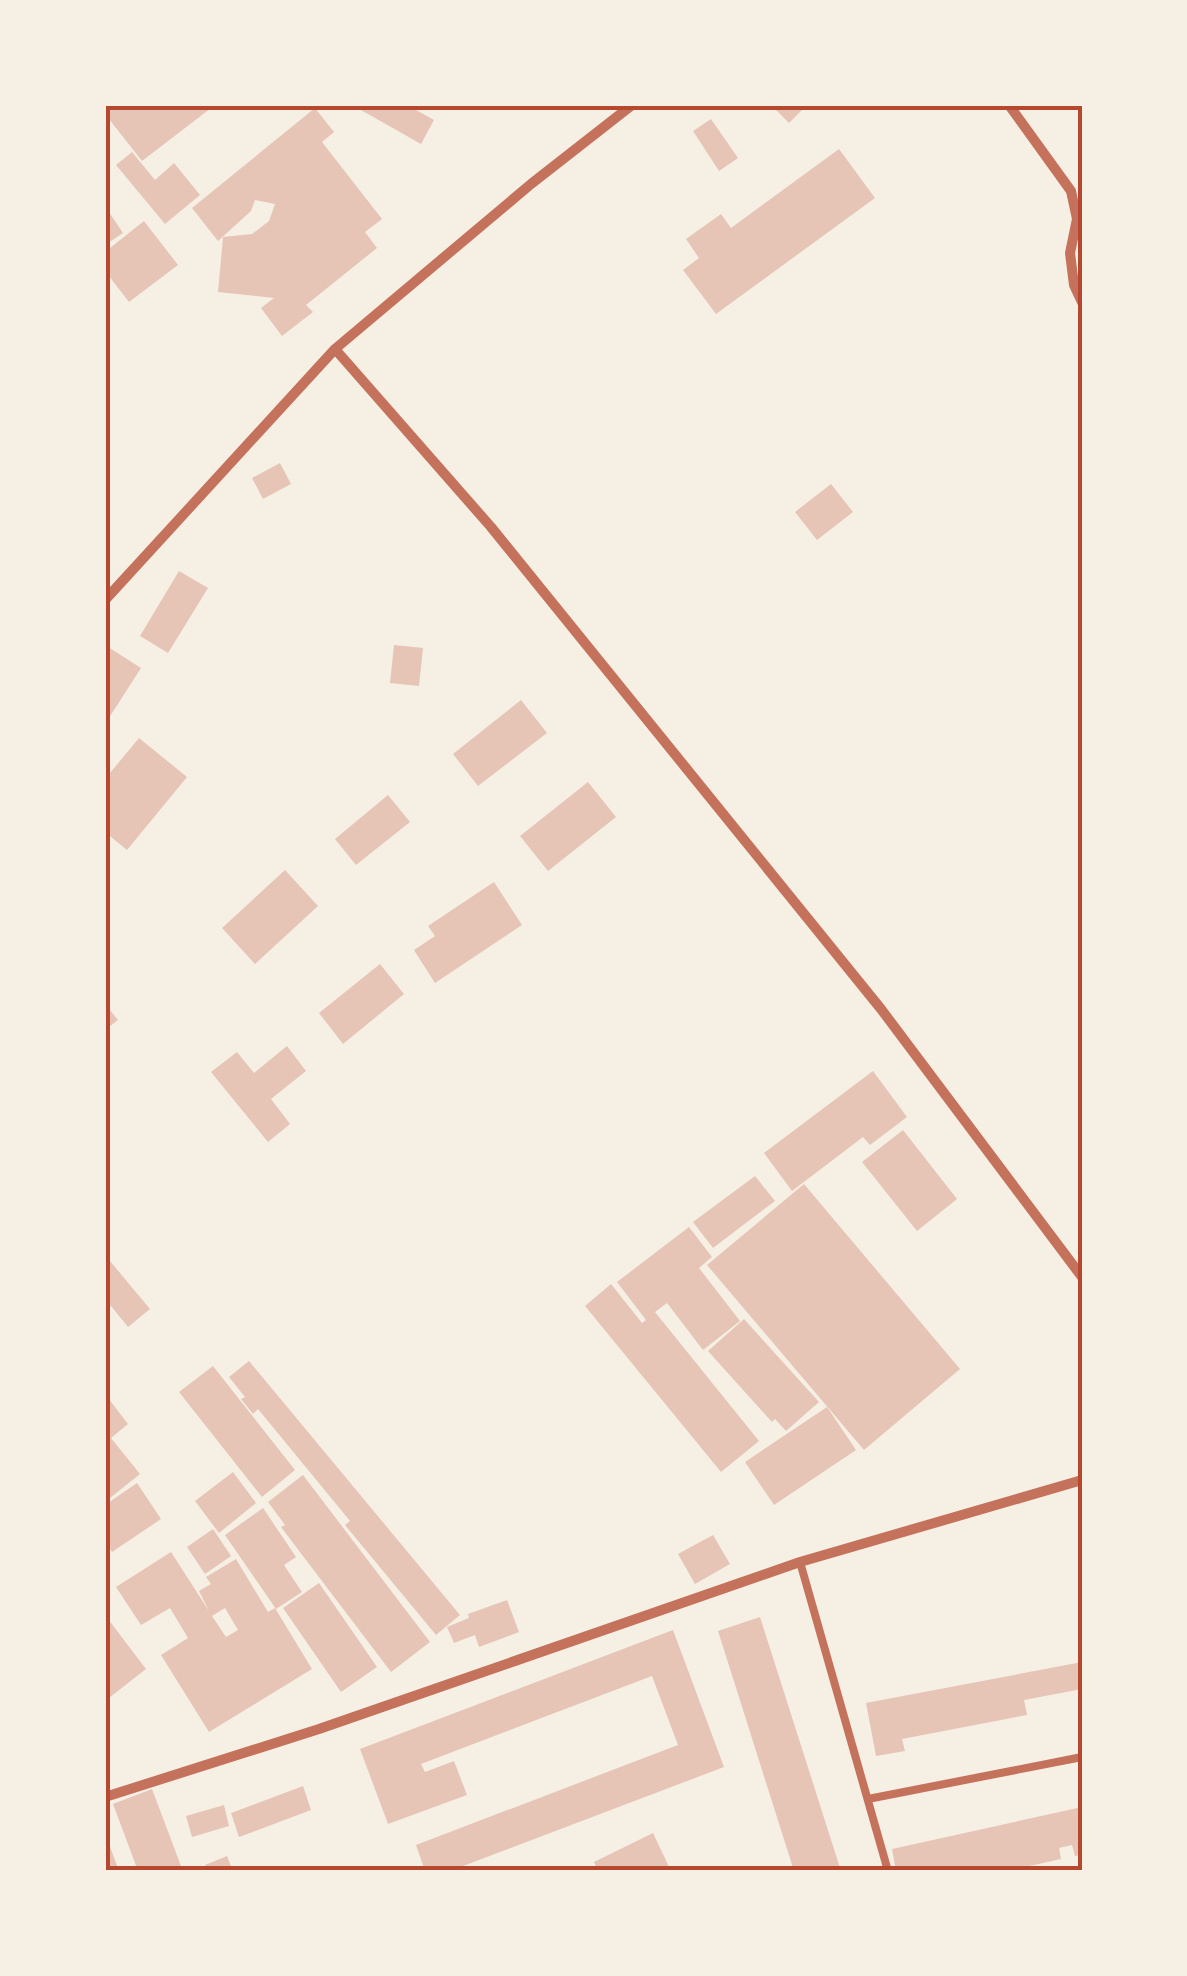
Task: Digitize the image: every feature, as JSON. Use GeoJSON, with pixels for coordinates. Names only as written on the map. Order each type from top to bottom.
{"type":"FeatureCollection","features":[{"type":"Feature","properties":{"kind":"street"},"geometry":{"type":"LineString","coordinates":[[105,600],[335,350],[531,184],[632,105]]}},
{"type":"Feature","properties":{"kind":"street"},"geometry":{"type":"LineString","coordinates":[[1009,105],[1071,191],[1077,219],[1070,253],[1074,285],[1082,302]]}},
{"type":"Feature","properties":{"kind":"street"},"geometry":{"type":"LineString","coordinates":[[335,350],[491,528],[881,1008],[1082,1277]]}},
{"type":"Feature","properties":{"kind":"street"},"geometry":{"type":"LineString","coordinates":[[105,1797],[337,1722],[800,1562],[1082,1480]]}},
{"type":"Feature","properties":{"kind":"lane"},"geometry":{"type":"LineString","coordinates":[[800,1562],[888,1871]]}},
{"type":"Feature","properties":{"kind":"lane"},"geometry":{"type":"LineString","coordinates":[[868,1800],[1082,1756]]}},
{"type":"Feature","properties":{"kind":"building"},"geometry":{"type":"Polygon","coordinates":[[[107,105],[215,105],[142,161],[105,114],[107,105]]]}},
{"type":"Feature","properties":{"kind":"building"},"geometry":{"type":"Polygon","coordinates":[[[352,105],[407,105],[434,120],[421,144],[352,105]]]}},
{"type":"Feature","properties":{"kind":"building"},"geometry":{"type":"Polygon","coordinates":[[[771,105],[799,105],[803,109],[789,123],[771,105]]]}},
{"type":"Feature","properties":{"kind":"building"},"geometry":{"type":"Polygon","coordinates":[[[315,108],[334,132],[322,142],[382,219],[365,232],[377,248],[306,305],[313,312],[282,336],[261,308],[274,298],[218,292],[223,237],[252,234],[269,221],[275,204],[255,200],[251,211],[218,241],[192,208],[315,108]]]}},
{"type":"Feature","properties":{"kind":"building"},"geometry":{"type":"Polygon","coordinates":[[[711,119],[738,158],[719,171],[693,131],[711,119]]]}},
{"type":"Feature","properties":{"kind":"building"},"geometry":{"type":"Polygon","coordinates":[[[839,149],[875,198],[716,314],[683,270],[699,258],[686,239],[721,214],[731,228],[839,149]]]}},
{"type":"Feature","properties":{"kind":"building"},"geometry":{"type":"Polygon","coordinates":[[[132,152],[155,180],[174,163],[200,195],[165,224],[116,165],[132,152]]]}},
{"type":"Feature","properties":{"kind":"building"},"geometry":{"type":"Polygon","coordinates":[[[105,206],[123,233],[105,245],[105,206]]]}},
{"type":"Feature","properties":{"kind":"building"},"geometry":{"type":"Polygon","coordinates":[[[144,221],[178,265],[129,302],[105,271],[105,252],[144,221]]]}},
{"type":"Feature","properties":{"kind":"building"},"geometry":{"type":"Polygon","coordinates":[[[280,463],[291,484],[263,499],[252,478],[280,463]]]}},
{"type":"Feature","properties":{"kind":"building"},"geometry":{"type":"Polygon","coordinates":[[[831,484],[853,512],[817,540],[795,512],[831,484]]]}},
{"type":"Feature","properties":{"kind":"building"},"geometry":{"type":"Polygon","coordinates":[[[179,571],[208,588],[168,653],[140,636],[179,571]]]}},
{"type":"Feature","properties":{"kind":"building"},"geometry":{"type":"Polygon","coordinates":[[[105,645],[141,668],[105,724],[105,645]]]}},
{"type":"Feature","properties":{"kind":"building"},"geometry":{"type":"Polygon","coordinates":[[[394,645],[423,648],[419,686],[390,683],[394,645]]]}},
{"type":"Feature","properties":{"kind":"building"},"geometry":{"type":"Polygon","coordinates":[[[521,700],[547,733],[478,786],[453,754],[521,700]]]}},
{"type":"Feature","properties":{"kind":"building"},"geometry":{"type":"Polygon","coordinates":[[[139,738],[187,777],[127,850],[105,832],[105,779],[139,738]]]}},
{"type":"Feature","properties":{"kind":"building"},"geometry":{"type":"Polygon","coordinates":[[[588,782],[616,817],[548,871],[520,836],[588,782]]]}},
{"type":"Feature","properties":{"kind":"building"},"geometry":{"type":"Polygon","coordinates":[[[388,795],[410,822],[356,865],[335,839],[388,795]]]}},
{"type":"Feature","properties":{"kind":"building"},"geometry":{"type":"Polygon","coordinates":[[[285,870],[318,906],[255,964],[222,928],[285,870]]]}},
{"type":"Feature","properties":{"kind":"building"},"geometry":{"type":"Polygon","coordinates":[[[494,882],[522,925],[435,983],[414,950],[435,936],[428,926],[494,882]]]}},
{"type":"Feature","properties":{"kind":"building"},"geometry":{"type":"Polygon","coordinates":[[[380,964],[404,994],[343,1044],[319,1013],[380,964]]]}},
{"type":"Feature","properties":{"kind":"building"},"geometry":{"type":"Polygon","coordinates":[[[105,1004],[118,1020],[105,1030],[105,1004]]]}},
{"type":"Feature","properties":{"kind":"building"},"geometry":{"type":"Polygon","coordinates":[[[287,1046],[306,1071],[271,1099],[290,1124],[268,1142],[211,1072],[237,1052],[254,1073],[287,1046]]]}},
{"type":"Feature","properties":{"kind":"building"},"geometry":{"type":"Polygon","coordinates":[[[873,1071],[907,1117],[870,1145],[863,1137],[792,1191],[764,1153],[873,1071]]]}},
{"type":"Feature","properties":{"kind":"building"},"geometry":{"type":"Polygon","coordinates":[[[903,1130],[957,1199],[917,1231],[862,1162],[903,1130]]]}},
{"type":"Feature","properties":{"kind":"building"},"geometry":{"type":"Polygon","coordinates":[[[755,1176],[775,1201],[713,1248],[693,1222],[755,1176]]]}},
{"type":"Feature","properties":{"kind":"building"},"geometry":{"type":"Polygon","coordinates":[[[804,1184],[960,1369],[864,1450],[707,1265],[804,1184]]]}},
{"type":"Feature","properties":{"kind":"building"},"geometry":{"type":"Polygon","coordinates":[[[689,1227],[712,1257],[699,1268],[740,1321],[703,1350],[667,1303],[655,1312],[759,1441],[721,1472],[585,1306],[611,1284],[642,1323],[646,1320],[617,1282],[689,1227]]]}},
{"type":"Feature","properties":{"kind":"building"},"geometry":{"type":"Polygon","coordinates":[[[105,1255],[150,1309],[128,1327],[111,1306],[105,1311],[105,1255]]]}},
{"type":"Feature","properties":{"kind":"building"},"geometry":{"type":"Polygon","coordinates":[[[744,1319],[819,1402],[786,1431],[775,1419],[772,1422],[708,1351],[744,1319]]]}},
{"type":"Feature","properties":{"kind":"building"},"geometry":{"type":"Polygon","coordinates":[[[249,1361],[460,1615],[436,1635],[345,1525],[350,1521],[258,1409],[253,1414],[241,1399],[245,1397],[229,1377],[249,1361]]]}},
{"type":"Feature","properties":{"kind":"building"},"geometry":{"type":"Polygon","coordinates":[[[213,1366],[295,1470],[262,1497],[179,1392],[213,1366]]]}},
{"type":"Feature","properties":{"kind":"building"},"geometry":{"type":"Polygon","coordinates":[[[105,1394],[128,1424],[111,1438],[140,1474],[105,1502],[105,1394]]]}},
{"type":"Feature","properties":{"kind":"building"},"geometry":{"type":"Polygon","coordinates":[[[827,1407],[856,1450],[774,1505],[745,1462],[827,1407]]]}},
{"type":"Feature","properties":{"kind":"building"},"geometry":{"type":"Polygon","coordinates":[[[233,1472],[256,1503],[219,1533],[195,1501],[233,1472]]]}},
{"type":"Feature","properties":{"kind":"building"},"geometry":{"type":"Polygon","coordinates":[[[303,1475],[430,1642],[391,1672],[281,1527],[285,1525],[268,1502],[303,1475]]]}},
{"type":"Feature","properties":{"kind":"building"},"geometry":{"type":"Polygon","coordinates":[[[137,1483],[161,1519],[112,1552],[105,1542],[105,1505],[137,1483]]]}},
{"type":"Feature","properties":{"kind":"building"},"geometry":{"type":"Polygon","coordinates":[[[263,1508],[296,1557],[284,1565],[302,1592],[276,1609],[225,1535],[263,1508]]]}},
{"type":"Feature","properties":{"kind":"building"},"geometry":{"type":"Polygon","coordinates":[[[213,1529],[231,1556],[205,1574],[187,1547],[213,1529]]]}},
{"type":"Feature","properties":{"kind":"building"},"geometry":{"type":"Polygon","coordinates":[[[713,1535],[730,1564],[695,1584],[678,1554],[713,1535]]]}},
{"type":"Feature","properties":{"kind":"building"},"geometry":{"type":"Polygon","coordinates":[[[171,1552],[209,1611],[199,1591],[211,1584],[206,1577],[236,1559],[268,1612],[275,1608],[312,1669],[209,1732],[161,1655],[188,1638],[170,1608],[141,1625],[116,1587],[171,1552]],[[225,1608],[212,1616],[226,1637],[238,1630],[225,1608]]]}},
{"type":"Feature","properties":{"kind":"building"},"geometry":{"type":"Polygon","coordinates":[[[319,1583],[377,1667],[341,1692],[283,1608],[319,1583]]]}},
{"type":"Feature","properties":{"kind":"building"},"geometry":{"type":"Polygon","coordinates":[[[507,1600],[519,1632],[479,1647],[475,1635],[454,1643],[447,1627],[469,1618],[468,1614],[507,1600]]]}},
{"type":"Feature","properties":{"kind":"building"},"geometry":{"type":"Polygon","coordinates":[[[105,1615],[146,1669],[105,1701],[105,1615]]]}},
{"type":"Feature","properties":{"kind":"building"},"geometry":{"type":"Polygon","coordinates":[[[760,1617],[841,1871],[794,1871],[718,1631],[760,1617]]]}},
{"type":"Feature","properties":{"kind":"building"},"geometry":{"type":"Polygon","coordinates":[[[673,1630],[724,1767],[450,1871],[425,1871],[416,1845],[678,1745],[652,1676],[421,1764],[425,1772],[454,1761],[467,1795],[388,1824],[360,1749],[673,1630]]]}},
{"type":"Feature","properties":{"kind":"building"},"geometry":{"type":"Polygon","coordinates":[[[1082,1662],[1082,1689],[1024,1700],[1027,1715],[902,1739],[905,1751],[876,1756],[866,1703],[1082,1662]]]}},
{"type":"Feature","properties":{"kind":"building"},"geometry":{"type":"Polygon","coordinates":[[[303,1786],[311,1810],[239,1837],[231,1813],[303,1786]]]}},
{"type":"Feature","properties":{"kind":"building"},"geometry":{"type":"Polygon","coordinates":[[[152,1789],[181,1866],[169,1871],[138,1871],[113,1804],[152,1789]]]}},
{"type":"Feature","properties":{"kind":"building"},"geometry":{"type":"Polygon","coordinates":[[[224,1805],[229,1826],[192,1837],[186,1816],[224,1805]]]}},
{"type":"Feature","properties":{"kind":"building"},"geometry":{"type":"Polygon","coordinates":[[[1082,1807],[1082,1855],[1075,1856],[1072,1845],[1059,1848],[1061,1859],[1007,1871],[896,1871],[892,1849],[1082,1807]]]}},
{"type":"Feature","properties":{"kind":"building"},"geometry":{"type":"Polygon","coordinates":[[[105,1833],[119,1871],[105,1871],[105,1833]]]}},
{"type":"Feature","properties":{"kind":"building"},"geometry":{"type":"Polygon","coordinates":[[[653,1833],[671,1871],[598,1871],[594,1862],[653,1833]]]}},
{"type":"Feature","properties":{"kind":"building"},"geometry":{"type":"Polygon","coordinates":[[[227,1856],[233,1871],[208,1871],[205,1865],[227,1856]]]}}]}
